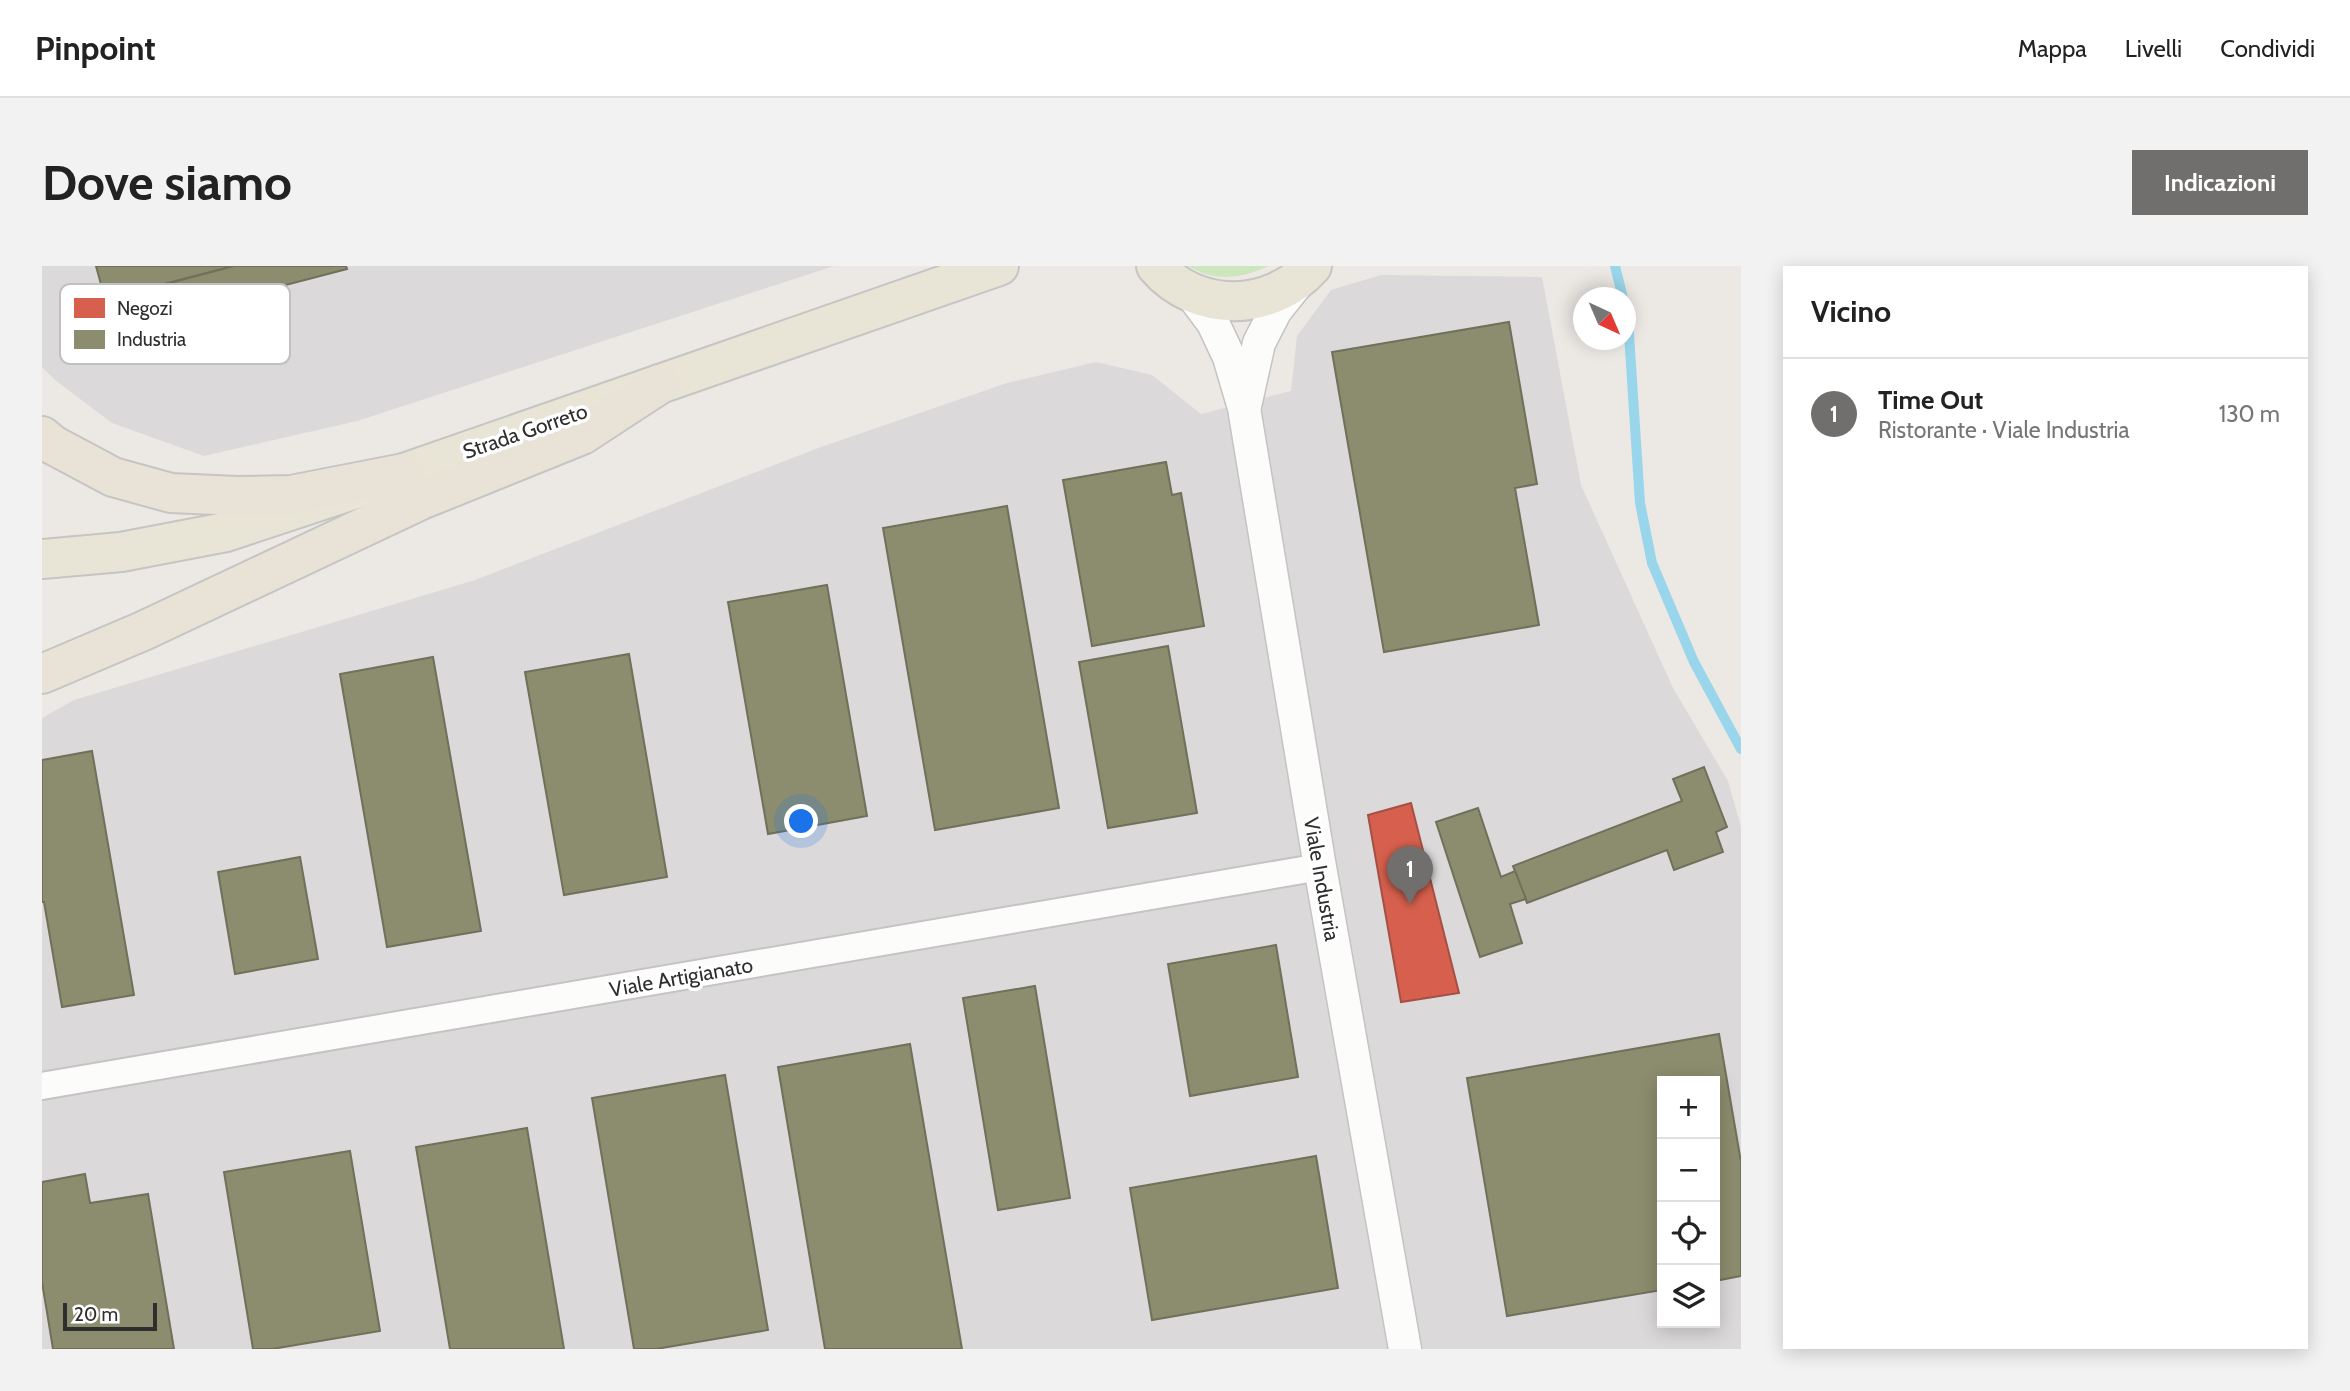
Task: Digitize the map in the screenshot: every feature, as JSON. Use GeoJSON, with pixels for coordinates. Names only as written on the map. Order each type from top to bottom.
{"type":"FeatureCollection","features":[{"type":"Feature","properties":{"kind":"highway"},"geometry":{"type":"LineString","coordinates":[[42,674],[143,631],[421,500],[582,435],[660,384]]}},
{"type":"Feature","properties":{"kind":"highway"},"geometry":{"type":"LineString","coordinates":[[42,436],[53,445],[113,477],[171,493],[291,495],[404,473]]}},
{"type":"Feature","properties":{"kind":"main road","name":"Strada Gorreto"},"geometry":{"type":"LineString","coordinates":[[42,559],[121,552],[226,532],[404,473],[999,266]]}},
{"type":"Feature","properties":{"kind":"main road"},"geometry":{"type":"LineString","coordinates":[[1162,275],[1218,301],[1247,301],[1276,294],[1306,272]]}},
{"type":"Feature","properties":{"kind":"street","name":"Viale Industria"},"geometry":{"type":"LineString","coordinates":[[1244,408],[1259,343],[1276,310],[1306,272]]}},
{"type":"Feature","properties":{"kind":"street","name":"Viale Industria"},"geometry":{"type":"LineString","coordinates":[[1162,275],[1213,323],[1224,346],[1244,408],[1320,867],[1405,1349]]}},
{"type":"Feature","properties":{"kind":"street","name":"Viale Artigianato"},"geometry":{"type":"LineString","coordinates":[[42,1086],[1320,867]]}},
{"type":"Feature","properties":{"kind":"shaded area"},"geometry":{"type":"Polygon","coordinates":[[[42,266],[834,266],[357,421],[204,456],[112,423],[42,367],[42,266]]]}},
{"type":"Feature","properties":{"kind":"shaded area"},"geometry":{"type":"Polygon","coordinates":[[[1381,275],[1542,277],[1581,485],[1673,688],[1728,781],[1741,827],[1741,1349],[42,1349],[42,718],[74,700],[475,580],[821,447],[1007,383],[1096,362],[1152,375],[1201,414],[1291,391],[1297,336],[1331,290],[1381,275]]]}},
{"type":"Feature","properties":{"kind":"green space"},"geometry":{"type":"Polygon","coordinates":[[[1189,266],[1269,266],[1239,276],[1219,277],[1189,266]]]}},
{"type":"Feature","properties":{"kind":"building: Negozi"},"geometry":{"type":"Polygon","coordinates":[[[1411,803],[1459,993],[1401,1002],[1368,815],[1411,803]]]}},
{"type":"Feature","properties":{"kind":"building: Industria"},"geometry":{"type":"Polygon","coordinates":[[[96,266],[234,266],[164,284],[101,284],[96,266]]]}},
{"type":"Feature","properties":{"kind":"building: Industria"},"geometry":{"type":"Polygon","coordinates":[[[234,266],[346,266],[347,269],[290,284],[166,284],[234,266]]]}},
{"type":"Feature","properties":{"kind":"building: Industria"},"geometry":{"type":"Polygon","coordinates":[[[1509,322],[1537,484],[1515,488],[1539,625],[1384,652],[1332,352],[1509,322]]]}},
{"type":"Feature","properties":{"kind":"building: Industria"},"geometry":{"type":"Polygon","coordinates":[[[1166,462],[1172,495],[1181,493],[1204,626],[1092,646],[1063,480],[1166,462]]]}},
{"type":"Feature","properties":{"kind":"building: Industria"},"geometry":{"type":"Polygon","coordinates":[[[1007,506],[1059,808],[935,830],[883,528],[1007,506]]]}},
{"type":"Feature","properties":{"kind":"building: Industria"},"geometry":{"type":"Polygon","coordinates":[[[827,585],[867,816],[768,834],[728,602],[827,585]]]}},
{"type":"Feature","properties":{"kind":"building: Industria"},"geometry":{"type":"Polygon","coordinates":[[[1168,646],[1197,813],[1108,828],[1079,662],[1168,646]]]}},
{"type":"Feature","properties":{"kind":"building: Industria"},"geometry":{"type":"Polygon","coordinates":[[[629,654],[667,877],[564,895],[525,672],[629,654]]]}},
{"type":"Feature","properties":{"kind":"building: Industria"},"geometry":{"type":"Polygon","coordinates":[[[433,657],[481,931],[387,947],[340,674],[433,657]]]}},
{"type":"Feature","properties":{"kind":"building: Industria"},"geometry":{"type":"Polygon","coordinates":[[[92,751],[134,995],[62,1007],[42,902],[42,760],[92,751]]]}},
{"type":"Feature","properties":{"kind":"building: Industria"},"geometry":{"type":"Polygon","coordinates":[[[1704,767],[1727,827],[1716,832],[1723,852],[1674,870],[1667,850],[1527,903],[1513,866],[1682,801],[1673,779],[1704,767]]]}},
{"type":"Feature","properties":{"kind":"building: Industria"},"geometry":{"type":"Polygon","coordinates":[[[1478,808],[1501,877],[1515,871],[1526,899],[1510,904],[1522,943],[1480,957],[1436,822],[1478,808]]]}},
{"type":"Feature","properties":{"kind":"building: Industria"},"geometry":{"type":"Polygon","coordinates":[[[300,857],[318,959],[235,974],[218,872],[300,857]]]}},
{"type":"Feature","properties":{"kind":"building: Industria"},"geometry":{"type":"Polygon","coordinates":[[[1276,945],[1298,1077],[1190,1096],[1168,964],[1276,945]]]}},
{"type":"Feature","properties":{"kind":"building: Industria"},"geometry":{"type":"Polygon","coordinates":[[[1035,986],[1070,1198],[998,1210],[963,998],[1035,986]]]}},
{"type":"Feature","properties":{"kind":"building: Industria"},"geometry":{"type":"Polygon","coordinates":[[[1719,1034],[1741,1162],[1741,1276],[1720,1280],[1720,1076],[1657,1076],[1657,1291],[1507,1316],[1467,1078],[1719,1034]]]}},
{"type":"Feature","properties":{"kind":"building: Industria"},"geometry":{"type":"Polygon","coordinates":[[[910,1044],[962,1349],[825,1349],[778,1067],[910,1044]]]}},
{"type":"Feature","properties":{"kind":"building: Industria"},"geometry":{"type":"Polygon","coordinates":[[[725,1075],[768,1330],[656,1349],[634,1349],[592,1098],[725,1075]]]}},
{"type":"Feature","properties":{"kind":"building: Industria"},"geometry":{"type":"Polygon","coordinates":[[[527,1128],[564,1349],[450,1349],[416,1147],[527,1128]]]}},
{"type":"Feature","properties":{"kind":"building: Industria"},"geometry":{"type":"Polygon","coordinates":[[[350,1151],[380,1331],[272,1349],[253,1349],[224,1172],[350,1151]]]}},
{"type":"Feature","properties":{"kind":"building: Industria"},"geometry":{"type":"Polygon","coordinates":[[[1316,1156],[1338,1288],[1152,1320],[1130,1188],[1316,1156]]]}},
{"type":"Feature","properties":{"kind":"building: Industria"},"geometry":{"type":"Polygon","coordinates":[[[85,1174],[90,1203],[148,1194],[174,1349],[53,1349],[42,1282],[42,1182],[85,1174]]]}},
{"type":"Feature","properties":{"kind":"waterway"},"geometry":{"type":"LineString","coordinates":[[1615,266],[1620,287]]}},
{"type":"Feature","properties":{"kind":"waterway"},"geometry":{"type":"LineString","coordinates":[[1630,350],[1640,503],[1652,563],[1694,662],[1741,749]]}},
{"type":"Feature","properties":{"kind":"place","name":"Time Out"},"geometry":{"type":"Point","coordinates":[1410,904]}}]}
